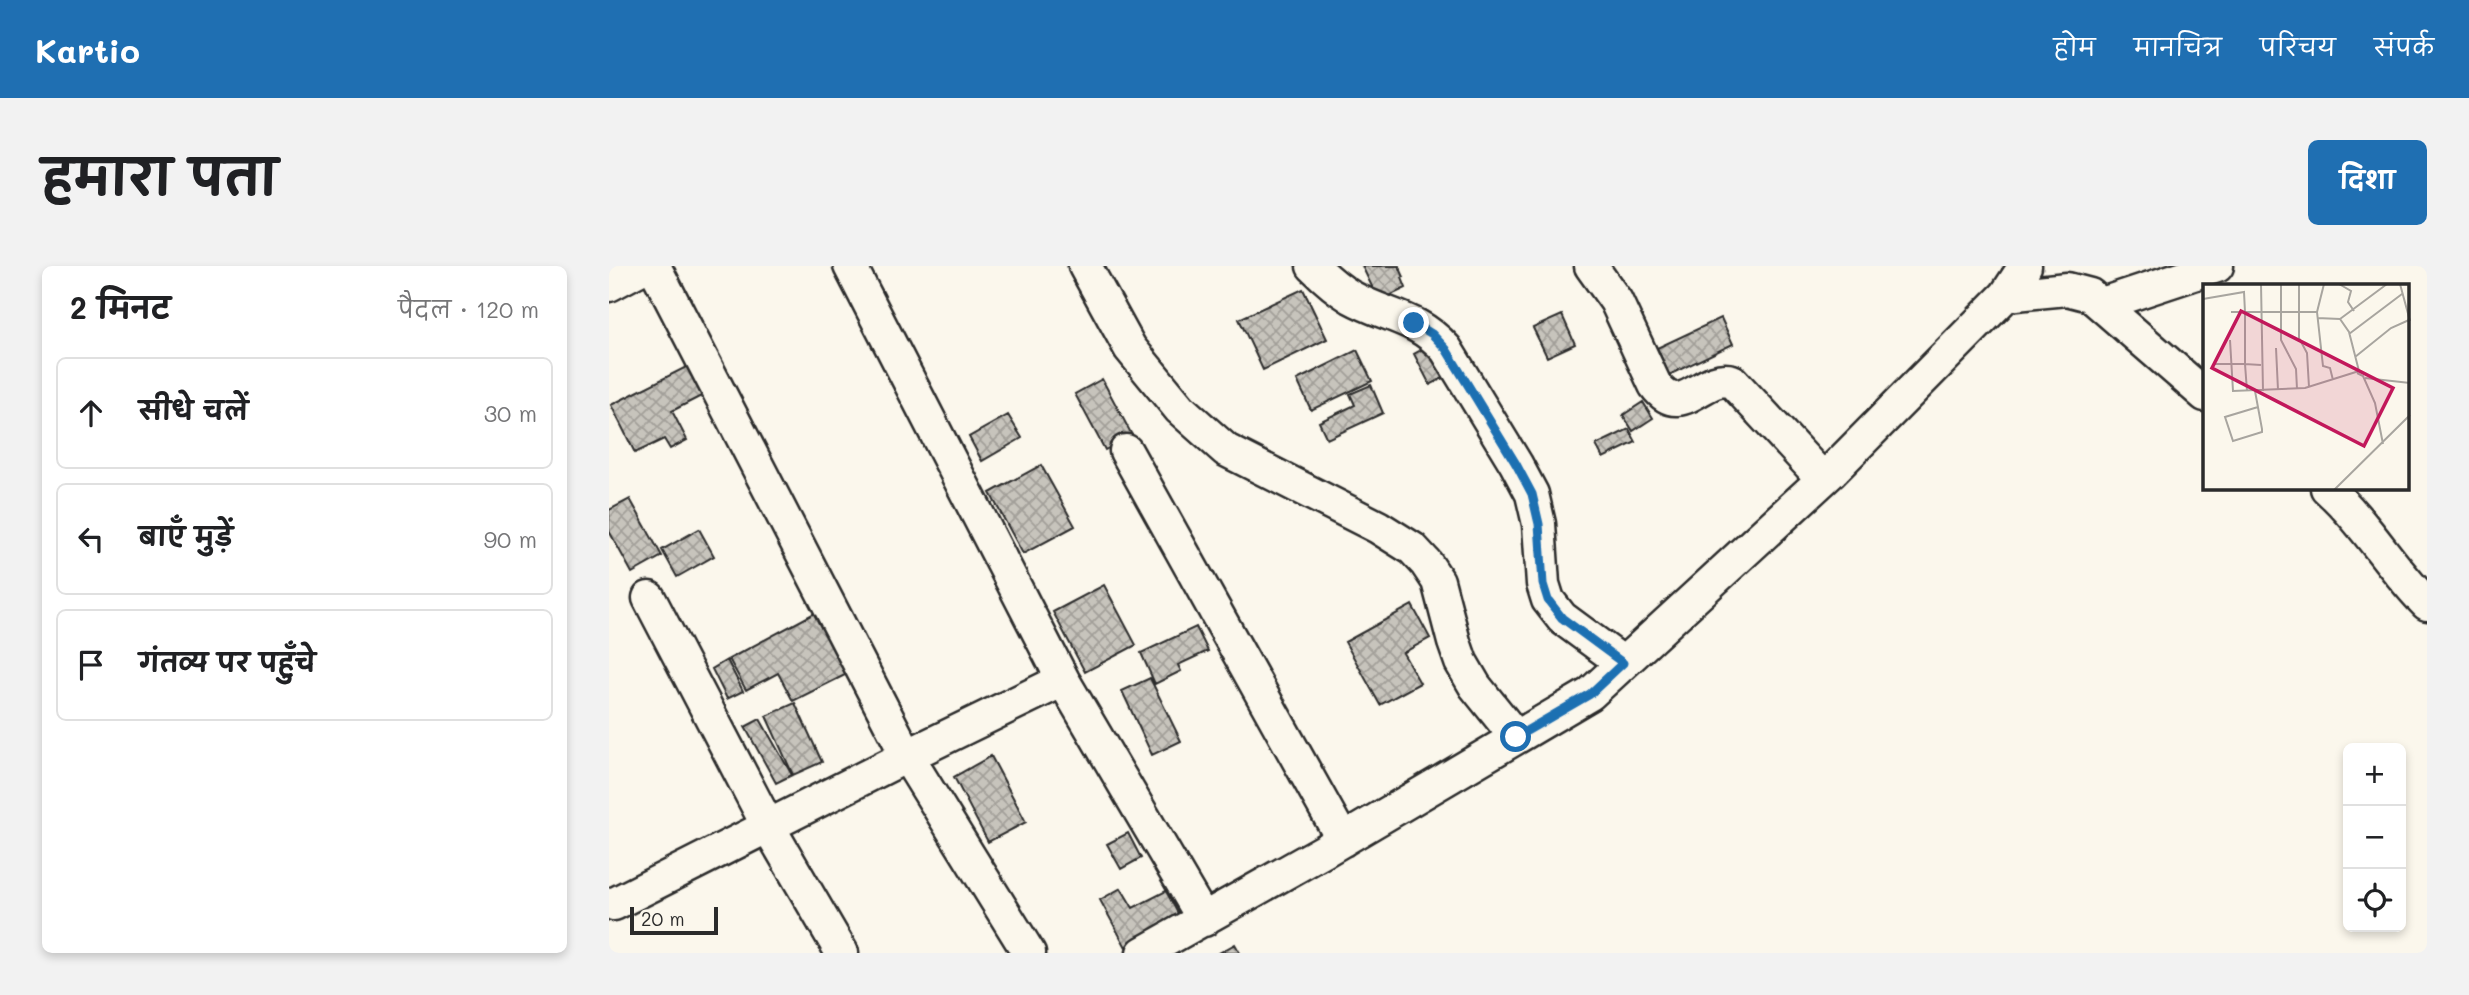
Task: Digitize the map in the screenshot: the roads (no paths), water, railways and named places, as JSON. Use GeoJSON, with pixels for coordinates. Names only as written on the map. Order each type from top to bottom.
{"type":"FeatureCollection","features":[{"type":"Feature","properties":{"kind":"street"},"geometry":{"type":"LineString","coordinates":[[609,285],[645,266]]}},
{"type":"Feature","properties":{"kind":"street"},"geometry":{"type":"LineString","coordinates":[[654,266],[907,756],[1029,953]]}},
{"type":"Feature","properties":{"kind":"street"},"geometry":{"type":"LineString","coordinates":[[850,266],[1063,680],[1204,920]]}},
{"type":"Feature","properties":{"kind":"street"},"geometry":{"type":"LineString","coordinates":[[1085,266],[1130,348],[1180,408],[1226,450],[1378,527],[1413,549],[1426,563],[1438,581],[1461,662],[1475,686],[1516,737]]}},
{"type":"Feature","properties":{"kind":"street"},"geometry":{"type":"LineString","coordinates":[[1313,266],[1332,285],[1354,298],[1414,323],[1432,334],[1446,349],[1532,494],[1539,524],[1543,584],[1548,600],[1562,618],[1623,663]]}},
{"type":"Feature","properties":{"kind":"street"},"geometry":{"type":"LineString","coordinates":[[1591,266],[1616,301],[1655,385],[1662,394],[1678,399],[1689,396],[1716,380],[1732,381],[1823,479]]}},
{"type":"Feature","properties":{"kind":"street"},"geometry":{"type":"LineString","coordinates":[[1143,953],[1343,840],[1590,694],[1823,479],[2006,295],[2025,266]]}},
{"type":"Feature","properties":{"kind":"street"},"geometry":{"type":"LineString","coordinates":[[2102,304],[2217,266]]}},
{"type":"Feature","properties":{"kind":"street"},"geometry":{"type":"LineString","coordinates":[[2006,295],[2067,289],[2090,295],[2203,393]]}},
{"type":"Feature","properties":{"kind":"street"},"geometry":{"type":"LineString","coordinates":[[1126,451],[1343,840]]}},
{"type":"Feature","properties":{"kind":"street"},"geometry":{"type":"LineString","coordinates":[[2329,490],[2374,539],[2427,604]]}},
{"type":"Feature","properties":{"kind":"street"},"geometry":{"type":"LineString","coordinates":[[649,598],[768,826],[842,953]]}},
{"type":"Feature","properties":{"kind":"street"},"geometry":{"type":"LineString","coordinates":[[614,904],[1063,680]]}}]}
